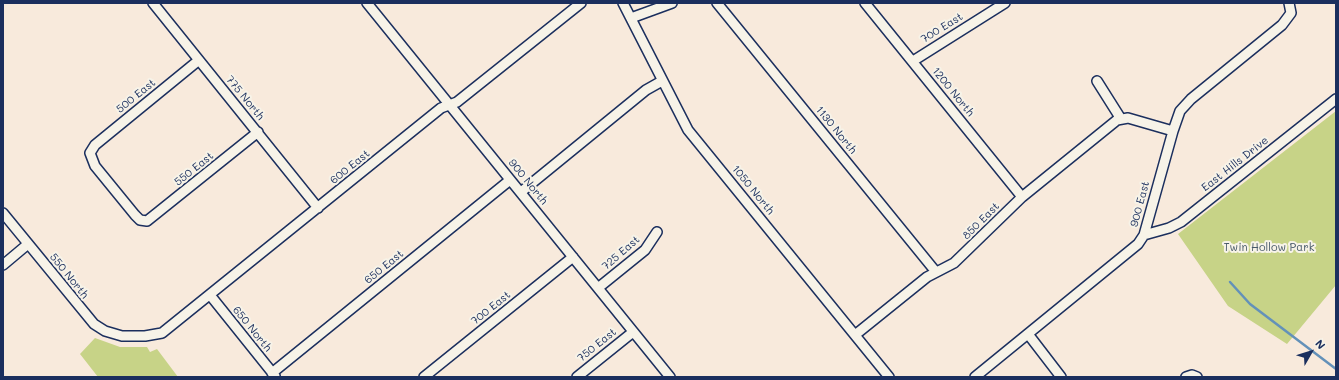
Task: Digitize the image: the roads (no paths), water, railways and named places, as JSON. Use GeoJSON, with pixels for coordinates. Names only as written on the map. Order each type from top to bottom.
{"type":"FeatureCollection","features":[{"type":"Feature","properties":{"kind":"street","name":"775 North"},"geometry":{"type":"LineString","coordinates":[[153,3],[318,208]]}},
{"type":"Feature","properties":{"kind":"street","name":"900 North"},"geometry":{"type":"LineString","coordinates":[[368,3],[670,377]]}},
{"type":"Feature","properties":{"kind":"street","name":"600 East"},"geometry":{"type":"LineString","coordinates":[[128,336],[145,336],[162,333],[441,108],[457,102],[581,3]]}},
{"type":"Feature","properties":{"kind":"street","name":"1050 North"},"geometry":{"type":"LineString","coordinates":[[623,3],[688,130],[889,377]]}},
{"type":"Feature","properties":{"kind":"street"},"geometry":{"type":"LineString","coordinates":[[630,18],[672,3]]}},
{"type":"Feature","properties":{"kind":"street","name":"1130 North"},"geometry":{"type":"LineString","coordinates":[[717,3],[936,272]]}},
{"type":"Feature","properties":{"kind":"street","name":"1200 North"},"geometry":{"type":"LineString","coordinates":[[865,3],[1022,197]]}},
{"type":"Feature","properties":{"kind":"street","name":"700 East"},"geometry":{"type":"LineString","coordinates":[[913,61],[1005,3]]}},
{"type":"Feature","properties":{"kind":"street","name":"900 East"},"geometry":{"type":"LineString","coordinates":[[975,377],[1130,252],[1144,235],[1180,111],[1187,103],[1282,26],[1291,13],[1289,3]]}},
{"type":"Feature","properties":{"kind":"street","name":"500 East"},"geometry":{"type":"LineString","coordinates":[[143,222],[135,215],[96,166],[90,153],[98,142],[199,60]]}},
{"type":"Feature","properties":{"kind":"street"},"geometry":{"type":"LineString","coordinates":[[520,192],[646,90],[662,81]]}},
{"type":"Feature","properties":{"kind":"street"},"geometry":{"type":"LineString","coordinates":[[1097,81],[1121,119],[1128,118],[1173,131]]}},
{"type":"Feature","properties":{"kind":"street","name":"East Hills Drive"},"geometry":{"type":"LineString","coordinates":[[1144,235],[1168,228],[1180,222],[1336,99]]}},
{"type":"Feature","properties":{"kind":"street","name":"850 East"},"geometry":{"type":"LineString","coordinates":[[855,335],[918,284],[936,272],[954,263],[1022,197],[1121,119]]}},
{"type":"Feature","properties":{"kind":"street","name":"550 East"},"geometry":{"type":"LineString","coordinates":[[143,222],[153,218],[258,132]]}},
{"type":"Feature","properties":{"kind":"street","name":"650 East"},"geometry":{"type":"LineString","coordinates":[[274,375],[510,180]]}},
{"type":"Feature","properties":{"kind":"street","name":"550 North"},"geometry":{"type":"LineString","coordinates":[[3,213],[89,320],[104,331],[128,336]]}},
{"type":"Feature","properties":{"kind":"street","name":"725 East"},"geometry":{"type":"LineString","coordinates":[[598,288],[645,250],[657,232]]}},
{"type":"Feature","properties":{"kind":"street"},"geometry":{"type":"LineString","coordinates":[[3,264],[28,244]]}},
{"type":"Feature","properties":{"kind":"street","name":"700 East"},"geometry":{"type":"LineString","coordinates":[[424,377],[573,257]]}},
{"type":"Feature","properties":{"kind":"street","name":"650 North"},"geometry":{"type":"LineString","coordinates":[[210,295],[274,375]]}},
{"type":"Feature","properties":{"kind":"street","name":"750 East"},"geometry":{"type":"LineString","coordinates":[[577,377],[633,332]]}},
{"type":"Feature","properties":{"kind":"street"},"geometry":{"type":"LineString","coordinates":[[1028,334],[1061,377]]}},
{"type":"Feature","properties":{"kind":"street"},"geometry":{"type":"LineString","coordinates":[[1186,377],[1197,377]]}},
{"type":"Feature","properties":{"kind":"waterway"},"geometry":{"type":"LineString","coordinates":[[1230,282],[1250,304],[1336,369]]}},
{"type":"Feature","properties":{"kind":"park label","name":"Twin Hollow Park"},"geometry":{"type":"Point","coordinates":[1269,248]}}]}
